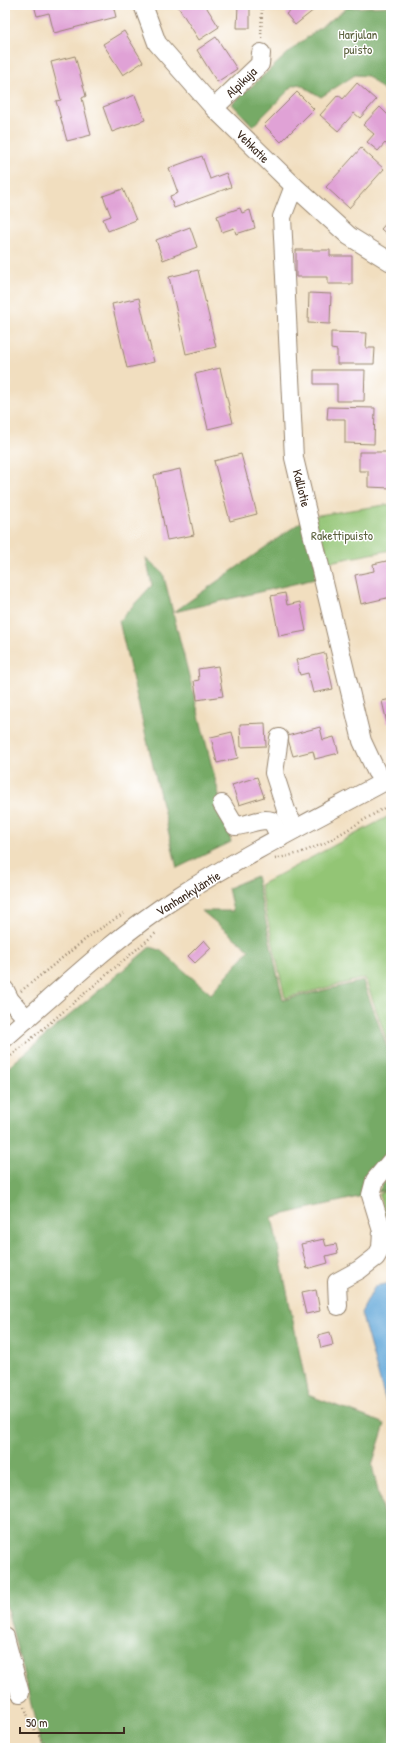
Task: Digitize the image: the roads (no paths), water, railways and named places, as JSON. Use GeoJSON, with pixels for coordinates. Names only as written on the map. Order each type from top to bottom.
{"type":"FeatureCollection","features":[{"type":"Feature","properties":{"kind":"street","name":"Vehkatie"},"geometry":{"type":"LineString","coordinates":[[143,5],[157,43],[214,108],[294,186],[349,236],[391,262]]}},
{"type":"Feature","properties":{"kind":"street","name":"Alpikuja"},"geometry":{"type":"LineString","coordinates":[[214,108],[260,64],[261,53]]}},
{"type":"Feature","properties":{"kind":"street","name":"Kalliotie"},"geometry":{"type":"LineString","coordinates":[[294,186],[282,217],[294,458],[362,741],[376,771],[387,780]]}},
{"type":"Feature","properties":{"kind":"street"},"geometry":{"type":"LineString","coordinates":[[279,738],[274,773],[286,810],[296,829]]}},
{"type":"Feature","properties":{"kind":"street","name":"Vanhankyläntie"},"geometry":{"type":"LineString","coordinates":[[5,1038],[133,928],[176,898],[296,829],[387,780]]}},
{"type":"Feature","properties":{"kind":"street"},"geometry":{"type":"LineString","coordinates":[[222,804],[235,826],[244,826],[266,819],[272,821],[280,838]]}},
{"type":"Feature","properties":{"kind":"street"},"geometry":{"type":"LineString","coordinates":[[7,995],[27,1019]]}},
{"type":"Feature","properties":{"kind":"street"},"geometry":{"type":"LineString","coordinates":[[338,1306],[337,1282],[359,1270],[376,1257],[381,1248],[382,1231],[371,1195],[375,1180],[391,1161]]}},
{"type":"Feature","properties":{"kind":"street"},"geometry":{"type":"LineString","coordinates":[[5,1637],[20,1693]]}},
{"type":"Feature","properties":{"kind":"water"},"geometry":{"type":"Polygon","coordinates":[[[391,1283],[391,1420],[361,1313],[375,1286],[391,1283]]]}},
{"type":"Feature","properties":{"kind":"park label","name":"Harjulan puisto"},"geometry":{"type":"Point","coordinates":[358,42]}},
{"type":"Feature","properties":{"kind":"park label","name":"Rakettipuisto"},"geometry":{"type":"Point","coordinates":[342,535]}}]}
